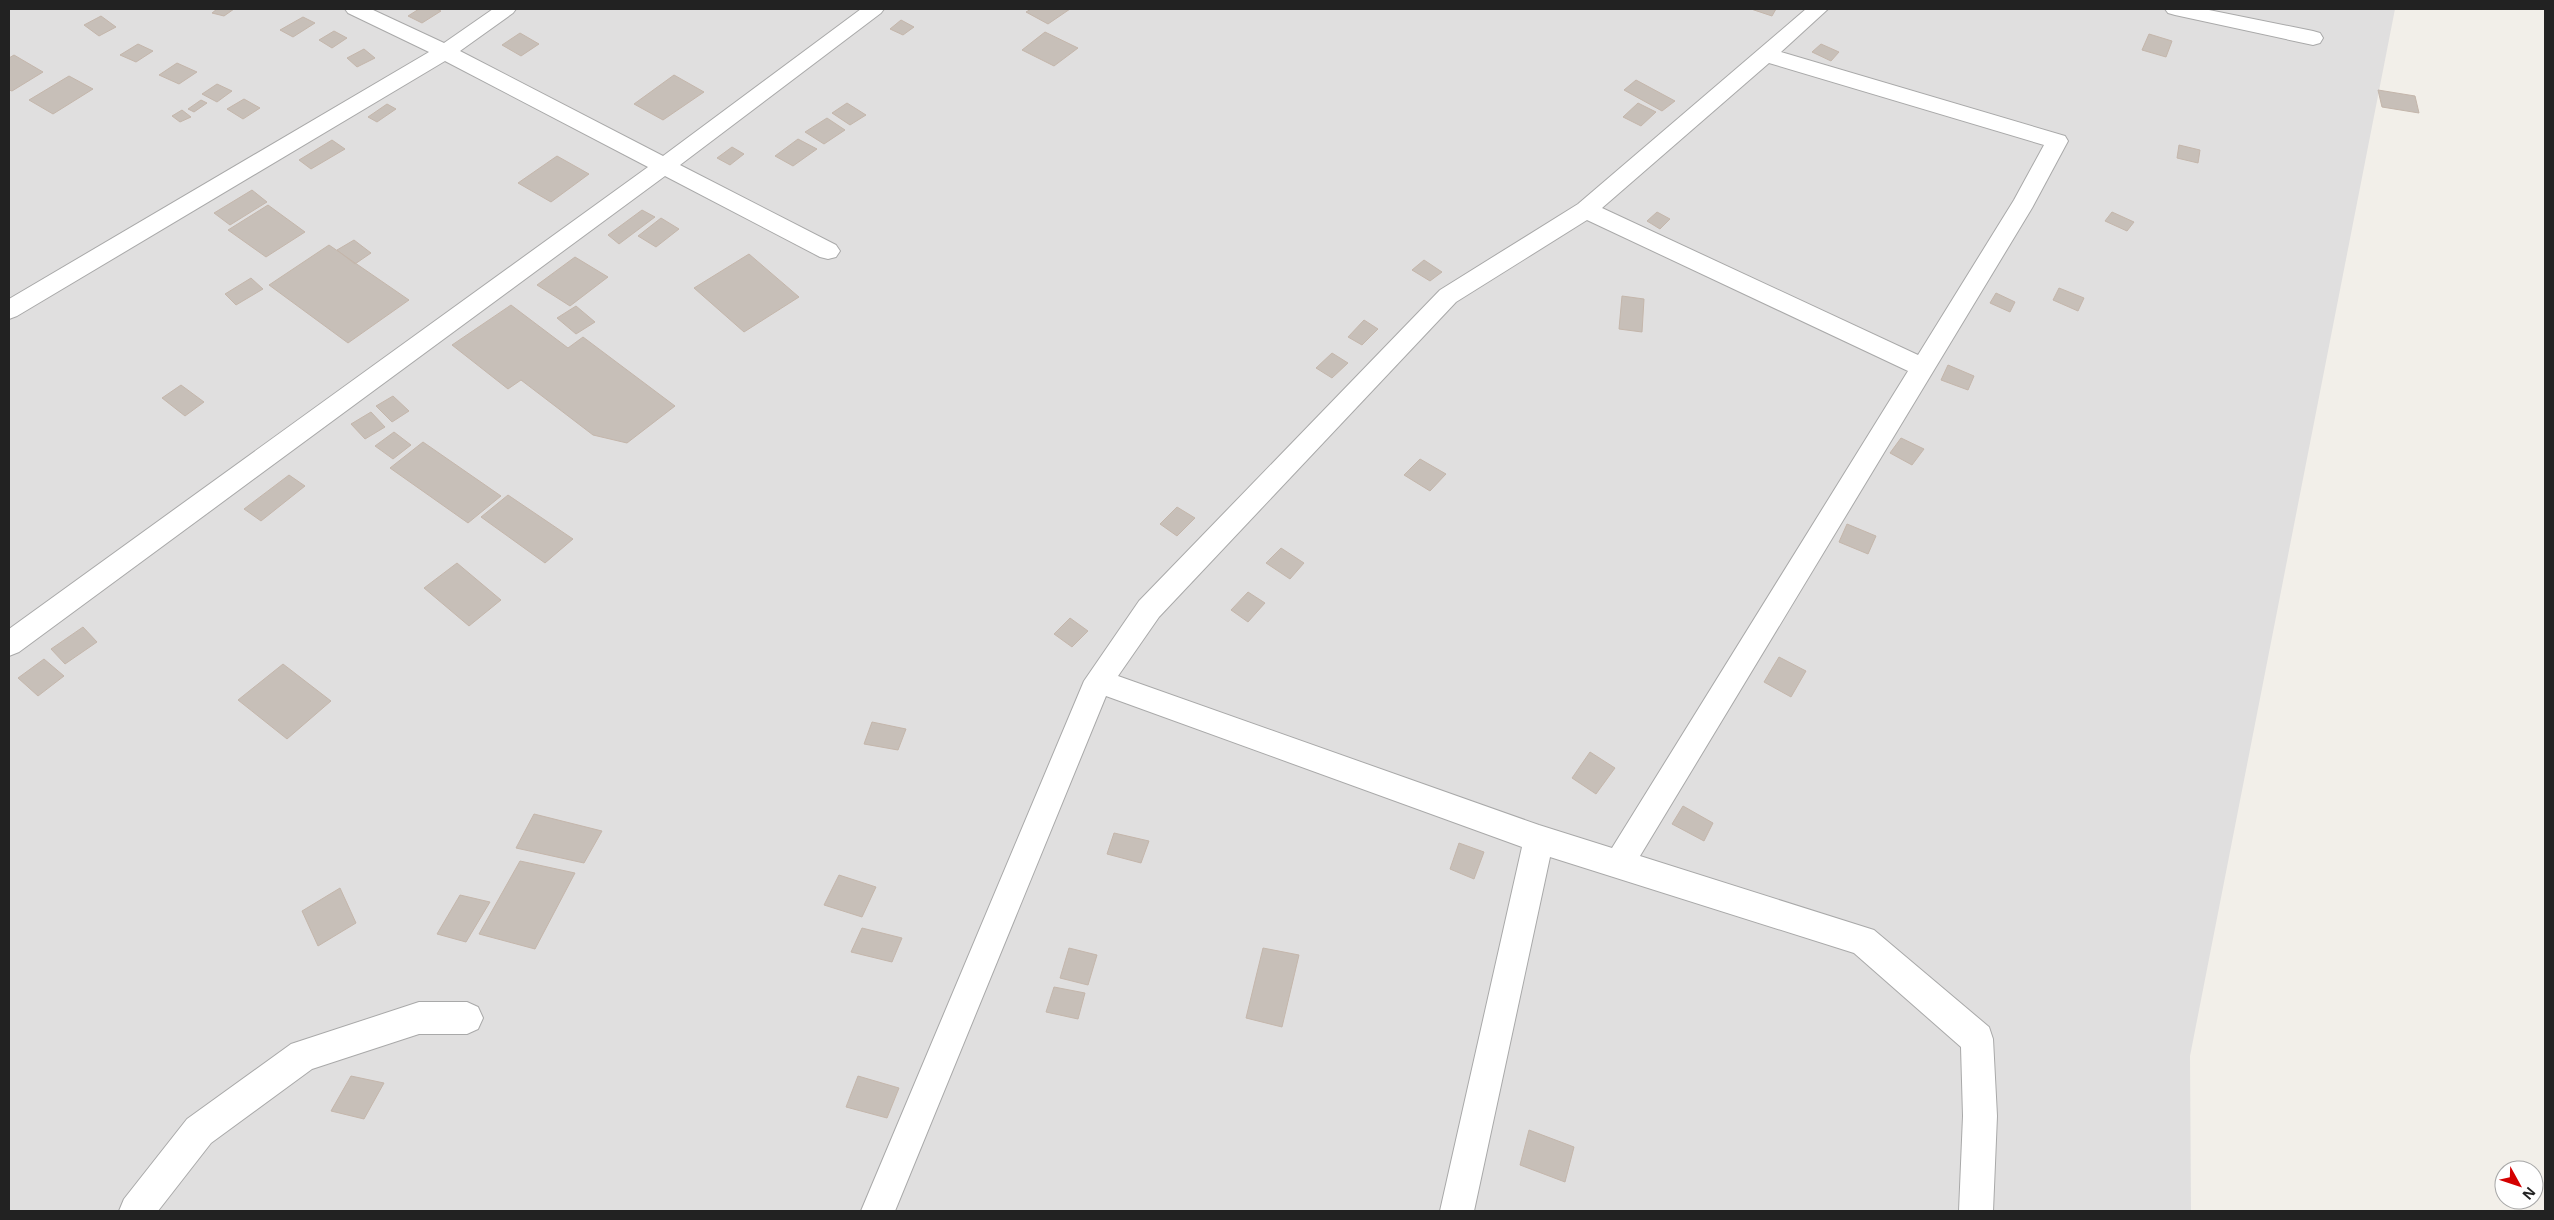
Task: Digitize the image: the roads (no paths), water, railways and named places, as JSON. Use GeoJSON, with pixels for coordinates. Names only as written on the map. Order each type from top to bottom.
{"type":"FeatureCollection","features":[{"type":"Feature","properties":{"kind":"street"},"geometry":{"type":"LineString","coordinates":[[355,9],[445,52],[828,251]]}},
{"type":"Feature","properties":{"kind":"street"},"geometry":{"type":"LineString","coordinates":[[9,310],[445,52],[506,9]]}},
{"type":"Feature","properties":{"kind":"street"},"geometry":{"type":"LineString","coordinates":[[9,644],[874,9]]}},
{"type":"Feature","properties":{"kind":"street"},"geometry":{"type":"LineString","coordinates":[[878,1211],[1098,681],[1149,609],[1448,296],[1586,210],[1818,9]]}},
{"type":"Feature","properties":{"kind":"street"},"geometry":{"type":"LineString","coordinates":[[2175,9],[2313,38]]}},
{"type":"Feature","properties":{"kind":"street"},"geometry":{"type":"LineString","coordinates":[[1619,864],[2024,202],[2056,141],[1766,55]]}},
{"type":"Feature","properties":{"kind":"street"},"geometry":{"type":"LineString","coordinates":[[1586,210],[1922,367]]}},
{"type":"Feature","properties":{"kind":"street"},"geometry":{"type":"LineString","coordinates":[[1098,681],[1539,839],[1863,941],[1977,1039],[1980,1116],[1976,1211]]}},
{"type":"Feature","properties":{"kind":"street"},"geometry":{"type":"LineString","coordinates":[[1457,1211],[1539,839]]}},
{"type":"Feature","properties":{"kind":"street"},"geometry":{"type":"LineString","coordinates":[[136,1211],[199,1131],[303,1056],[419,1018],[467,1018]]}}]}
